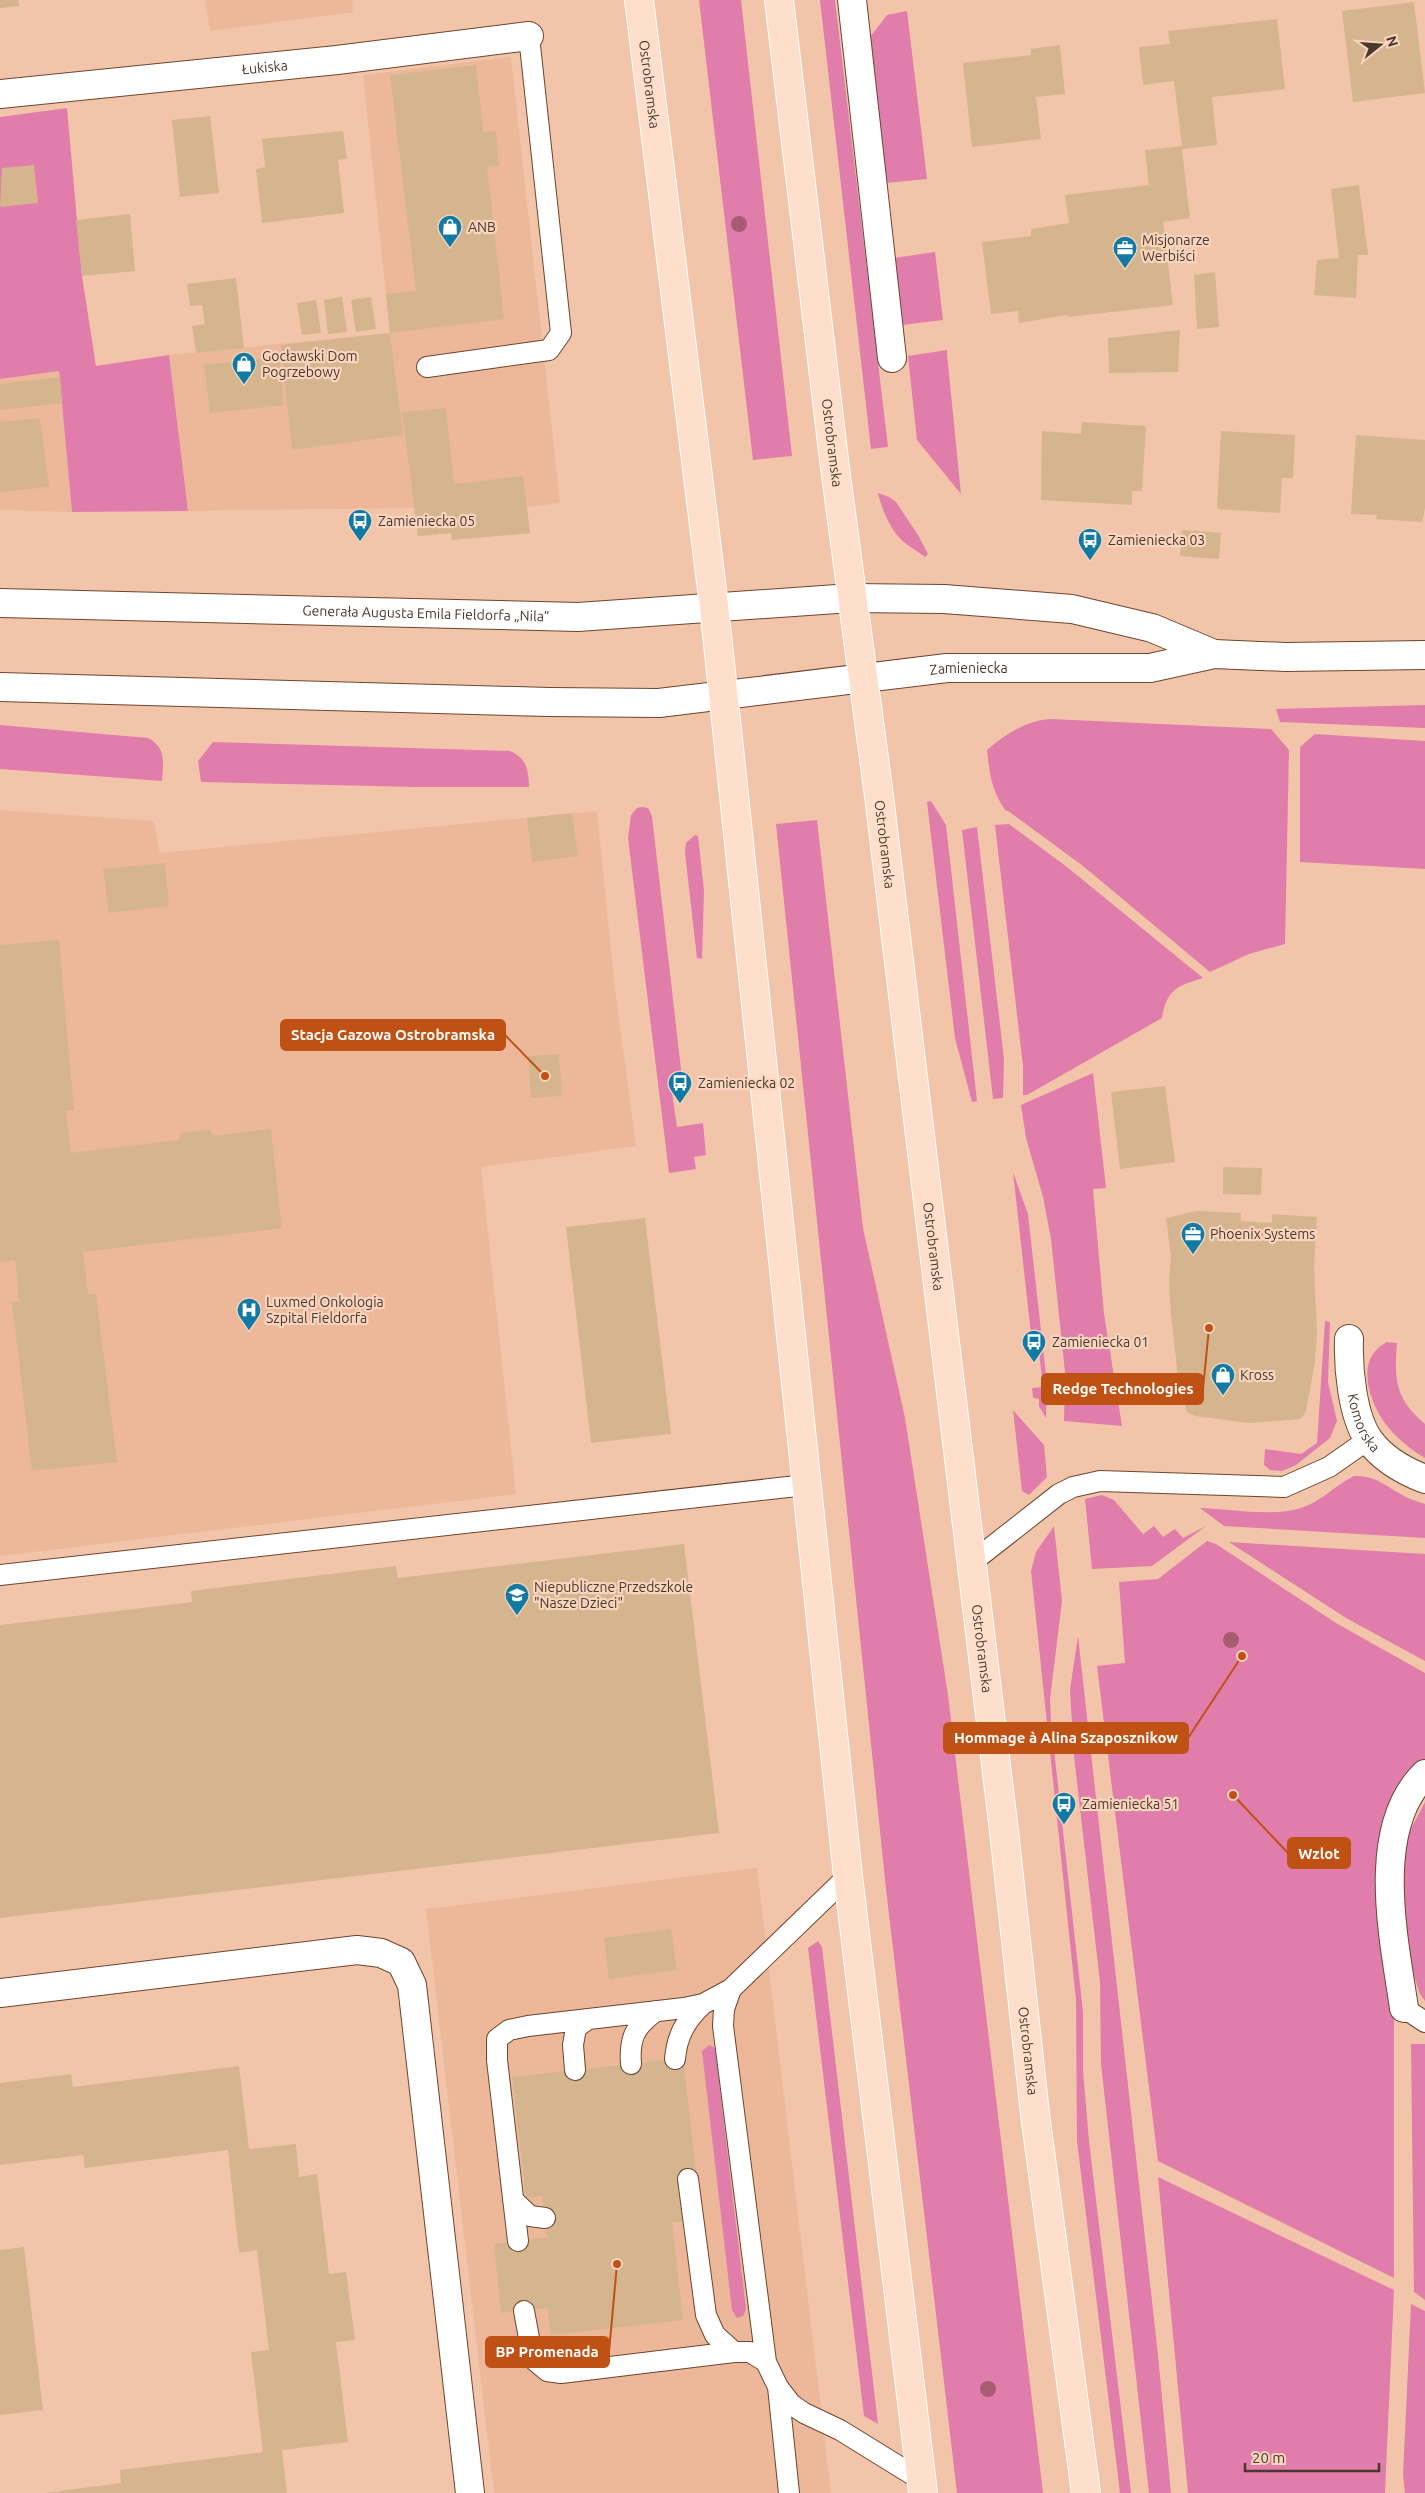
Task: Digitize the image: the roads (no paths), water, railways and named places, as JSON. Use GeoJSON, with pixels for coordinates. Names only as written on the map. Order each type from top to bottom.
{"type":"FeatureCollection","features":[{"type":"Feature","properties":{"kind":"main road","name":"Ostrobramska"},"geometry":{"type":"LineString","coordinates":[[639,0],[714,606],[848,1876],[922,2487]]}},
{"type":"Feature","properties":{"kind":"main road","name":"Ostrobramska"},"geometry":{"type":"LineString","coordinates":[[779,0],[851,598],[879,796],[1004,1831],[1035,2114],[1086,2493]]}},
{"type":"Feature","properties":{"kind":"street"},"geometry":{"type":"LineString","coordinates":[[852,0],[892,358]]}},
{"type":"Feature","properties":{"kind":"street","name":"Łukiska"},"geometry":{"type":"LineString","coordinates":[[0,94],[336,60],[529,36]]}},
{"type":"Feature","properties":{"kind":"street","name":"Generała Augusta Emila Fieldorfa „Nila”"},"geometry":{"type":"LineString","coordinates":[[0,603],[578,617],[714,606],[851,598]]}},
{"type":"Feature","properties":{"kind":"street","name":"Zamieniecka"},"geometry":{"type":"LineString","coordinates":[[851,598],[966,600],[1072,609],[1152,628],[1214,654]]}},
{"type":"Feature","properties":{"kind":"street","name":"Zamieniecka"},"geometry":{"type":"LineString","coordinates":[[723,696],[947,668],[1150,668],[1214,654],[1286,657],[1425,656]]}},
{"type":"Feature","properties":{"kind":"street"},"geometry":{"type":"LineString","coordinates":[[0,687],[610,703],[659,703],[723,696]]}},
{"type":"Feature","properties":{"kind":"street","name":"Komorska"},"geometry":{"type":"LineString","coordinates":[[1349,1339],[1354,1403],[1369,1439],[1401,1470],[1425,1479]]}},
{"type":"Feature","properties":{"kind":"street"},"geometry":{"type":"LineString","coordinates":[[1415,2015],[1390,1915],[1392,1837],[1410,1789],[1425,1774]]}},
{"type":"Feature","properties":{"kind":"street"},"geometry":{"type":"LineString","coordinates":[[0,1993],[358,1950],[381,1953],[401,1962],[412,1985],[470,2493]]}},
{"type":"Feature","properties":{"kind":"lane"},"geometry":{"type":"LineString","coordinates":[[427,367],[549,350],[561,333],[529,36]]}},
{"type":"Feature","properties":{"kind":"lane"},"geometry":{"type":"LineString","coordinates":[[971,1563],[1059,1494],[1072,1487],[1100,1481],[1284,1487],[1329,1467],[1369,1439]]}},
{"type":"Feature","properties":{"kind":"lane"},"geometry":{"type":"LineString","coordinates":[[0,1575],[806,1485]]}},
{"type":"Feature","properties":{"kind":"lane"},"geometry":{"type":"LineString","coordinates":[[675,2059],[676,2041],[688,2019],[703,2004],[731,1989],[848,1876]]}},
{"type":"Feature","properties":{"kind":"lane"},"geometry":{"type":"LineString","coordinates":[[731,1989],[724,2009],[723,2026],[766,2362],[778,2387],[791,2404],[804,2413],[840,2430],[922,2487]]}},
{"type":"Feature","properties":{"kind":"lane"},"geometry":{"type":"LineString","coordinates":[[518,2241],[497,2060],[497,2039],[509,2030],[703,2004]]}},
{"type":"Feature","properties":{"kind":"lane"},"geometry":{"type":"LineString","coordinates":[[631,2064],[630,2050],[634,2034],[641,2022],[656,2011]]}},
{"type":"Feature","properties":{"kind":"lane"},"geometry":{"type":"LineString","coordinates":[[575,2070],[573,2045],[576,2028],[588,2019]]}},
{"type":"Feature","properties":{"kind":"lane"},"geometry":{"type":"LineString","coordinates":[[688,2179],[687,2208],[706,2315],[715,2335],[734,2352]]}},
{"type":"Feature","properties":{"kind":"lane"},"geometry":{"type":"LineString","coordinates":[[513,2200],[530,2216],[545,2218]]}},
{"type":"Feature","properties":{"kind":"lane"},"geometry":{"type":"LineString","coordinates":[[524,2311],[533,2359],[540,2367],[548,2371],[561,2373],[598,2370],[734,2352],[750,2352],[766,2362]]}},
{"type":"Feature","properties":{"kind":"lane"},"geometry":{"type":"LineString","coordinates":[[778,2387],[789,2493]]}},
{"type":"Feature","properties":{"kind":"place","name":"ANB"},"geometry":{"type":"Point","coordinates":[450,248]}},
{"type":"Feature","properties":{"kind":"place","name":"Misjonarze Werbiści"},"geometry":{"type":"Point","coordinates":[1125,269]}},
{"type":"Feature","properties":{"kind":"place","name":"Gocławski Dom Pogrzebowy"},"geometry":{"type":"Point","coordinates":[244,385]}},
{"type":"Feature","properties":{"kind":"place","name":"Zamieniecka 05"},"geometry":{"type":"Point","coordinates":[360,542]}},
{"type":"Feature","properties":{"kind":"place","name":"Zamieniecka 03"},"geometry":{"type":"Point","coordinates":[1090,561]}},
{"type":"Feature","properties":{"kind":"place","name":"Stacja Gazowa Ostrobramska"},"geometry":{"type":"Point","coordinates":[545,1076]}},
{"type":"Feature","properties":{"kind":"place","name":"Zamieniecka 02"},"geometry":{"type":"Point","coordinates":[680,1104]}},
{"type":"Feature","properties":{"kind":"place","name":"Phoenix Systems"},"geometry":{"type":"Point","coordinates":[1193,1255]}},
{"type":"Feature","properties":{"kind":"place","name":"Redge Technologies"},"geometry":{"type":"Point","coordinates":[1209,1328]}},
{"type":"Feature","properties":{"kind":"place","name":"Luxmed Onkologia Szpital Fieldorfa"},"geometry":{"type":"Point","coordinates":[249,1331]}},
{"type":"Feature","properties":{"kind":"place","name":"Zamieniecka 01"},"geometry":{"type":"Point","coordinates":[1034,1363]}},
{"type":"Feature","properties":{"kind":"place","name":"Kross"},"geometry":{"type":"Point","coordinates":[1223,1396]}},
{"type":"Feature","properties":{"kind":"place","name":"Niepubliczne Przedszkole \"Nasze Dzieci\""},"geometry":{"type":"Point","coordinates":[517,1616]}},
{"type":"Feature","properties":{"kind":"place","name":"Hommage à Alina Szaposznikow"},"geometry":{"type":"Point","coordinates":[1242,1656]}},
{"type":"Feature","properties":{"kind":"place","name":"Wzlot"},"geometry":{"type":"Point","coordinates":[1233,1795]}},
{"type":"Feature","properties":{"kind":"place","name":"Zamieniecka 51"},"geometry":{"type":"Point","coordinates":[1064,1825]}},
{"type":"Feature","properties":{"kind":"place","name":"BP Promenada"},"geometry":{"type":"Point","coordinates":[617,2264]}}]}
